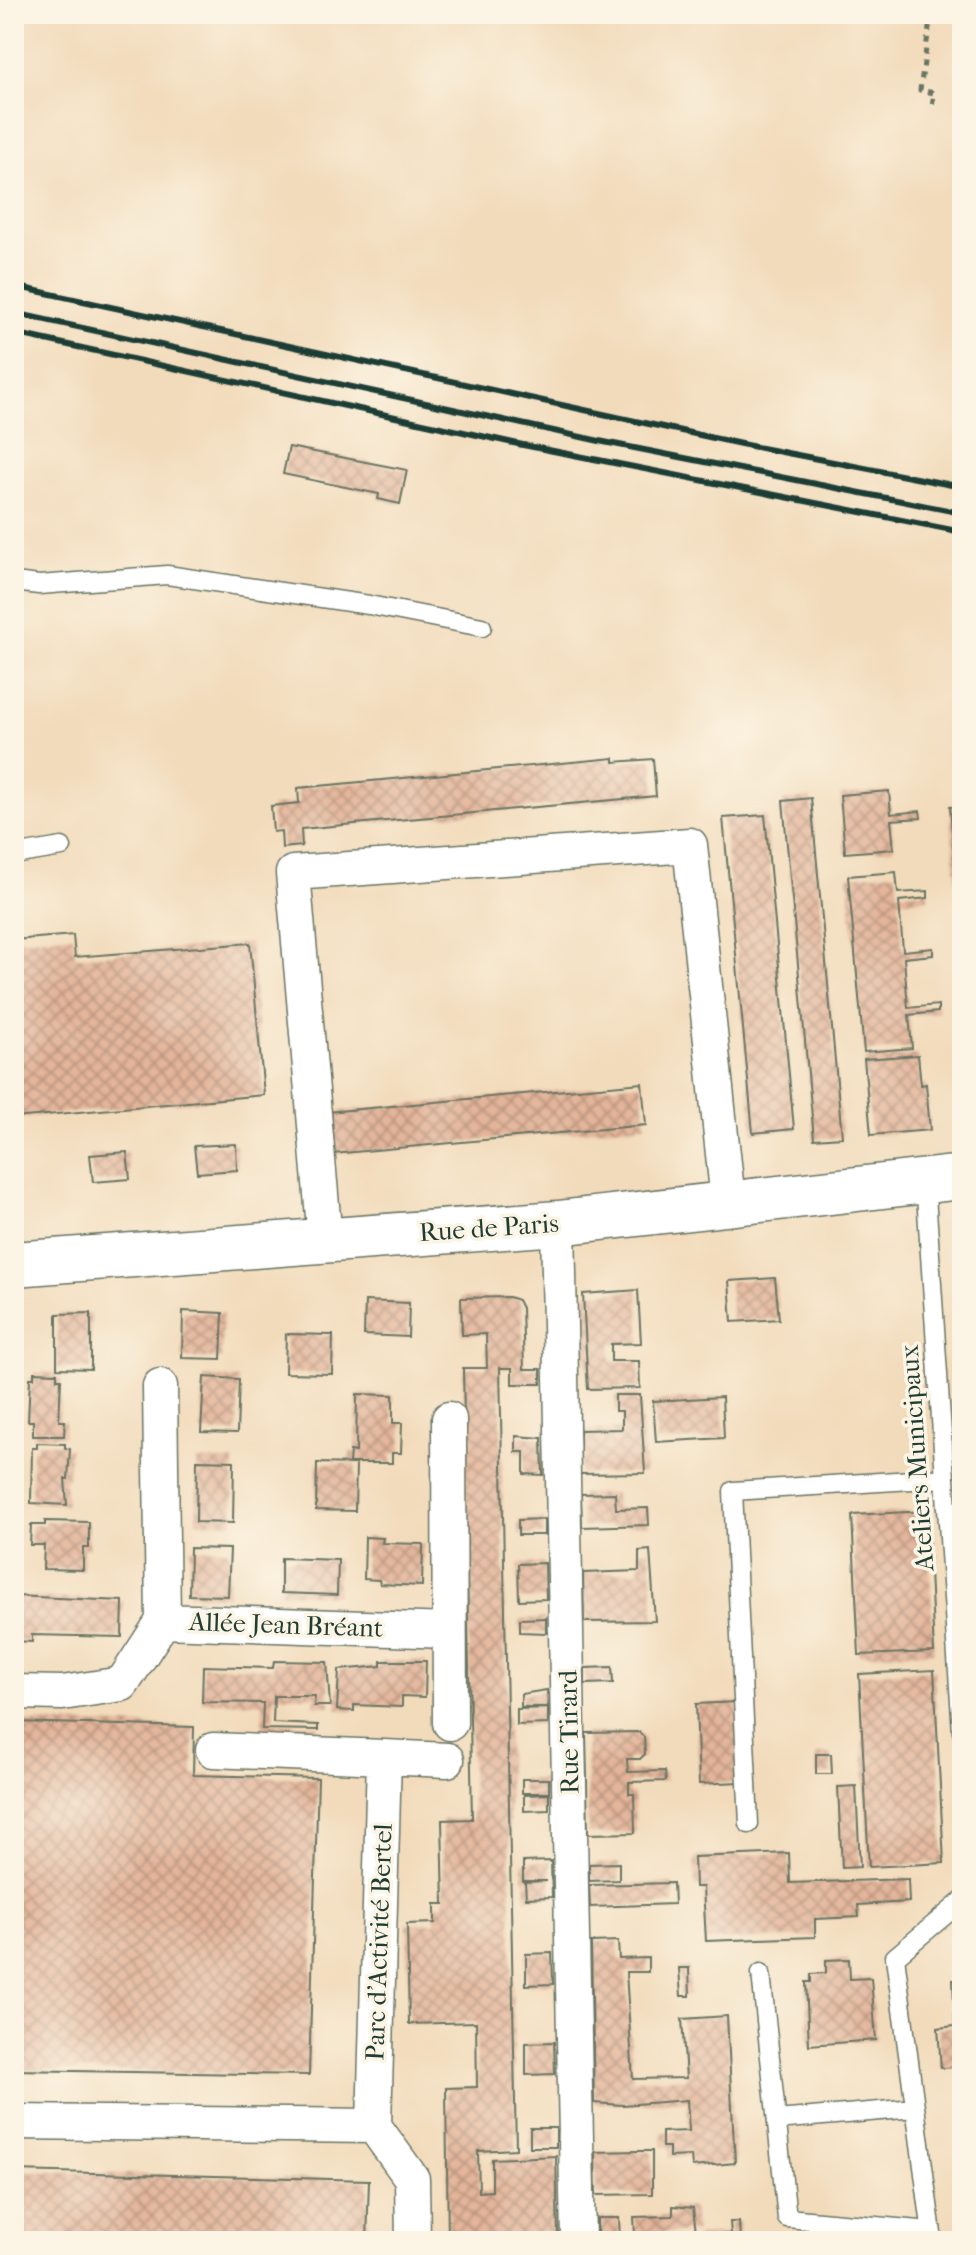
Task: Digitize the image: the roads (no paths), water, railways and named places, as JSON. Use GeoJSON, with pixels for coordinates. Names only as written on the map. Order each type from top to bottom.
{"type":"FeatureCollection","features":[{"type":"Feature","properties":{"kind":"street"},"geometry":{"type":"LineString","coordinates":[[325,1240],[293,873],[690,845],[728,1201]]}},
{"type":"Feature","properties":{"kind":"street","name":"Rue de Paris"},"geometry":{"type":"LineString","coordinates":[[14,1264],[558,1223],[943,1178]]}},
{"type":"Feature","properties":{"kind":"street","name":"Rue Tirard"},"geometry":{"type":"LineString","coordinates":[[558,1223],[578,2241]]}},
{"type":"Feature","properties":{"kind":"street"},"geometry":{"type":"LineString","coordinates":[[160,1386],[163,1621]]}},
{"type":"Feature","properties":{"kind":"street"},"geometry":{"type":"LineString","coordinates":[[449,1419],[450,1723]]}},
{"type":"Feature","properties":{"kind":"street","name":"Allée Jean Bréant"},"geometry":{"type":"LineString","coordinates":[[14,1692],[62,1693],[122,1684],[163,1621],[449,1631]]}},
{"type":"Feature","properties":{"kind":"street"},"geometry":{"type":"LineString","coordinates":[[213,1750],[447,1760]]}},
{"type":"Feature","properties":{"kind":"street","name":"Parc d'Activité Bertel"},"geometry":{"type":"LineString","coordinates":[[374,2126],[384,1757]]}},
{"type":"Feature","properties":{"kind":"street"},"geometry":{"type":"LineString","coordinates":[[14,2122],[374,2126],[412,2179],[413,2241]]}},
{"type":"Feature","properties":{"kind":"lane"},"geometry":{"type":"LineString","coordinates":[[14,582],[39,585],[167,575],[355,602],[482,627]]}},
{"type":"Feature","properties":{"kind":"lane"},"geometry":{"type":"LineString","coordinates":[[14,855],[62,847]]}},
{"type":"Feature","properties":{"kind":"lane","name":"Ateliers Municipaux"},"geometry":{"type":"LineString","coordinates":[[943,1178],[945,1478],[962,1732]]}},
{"type":"Feature","properties":{"kind":"lane"},"geometry":{"type":"LineString","coordinates":[[749,1824],[733,1491],[945,1478]]}},
{"type":"Feature","properties":{"kind":"lane"},"geometry":{"type":"LineString","coordinates":[[761,1973],[787,2218],[932,2236],[895,1957],[962,1901]]}},
{"type":"Feature","properties":{"kind":"lane"},"geometry":{"type":"LineString","coordinates":[[777,2120],[915,2108]]}},
{"type":"Feature","properties":{"kind":"railway"},"geometry":{"type":"LineString","coordinates":[[14,286],[741,444],[962,487]]}},
{"type":"Feature","properties":{"kind":"railway"},"geometry":{"type":"LineString","coordinates":[[14,313],[604,442],[962,513]]}},
{"type":"Feature","properties":{"kind":"railway"},"geometry":{"type":"LineString","coordinates":[[14,333],[518,444],[962,532]]}}]}
